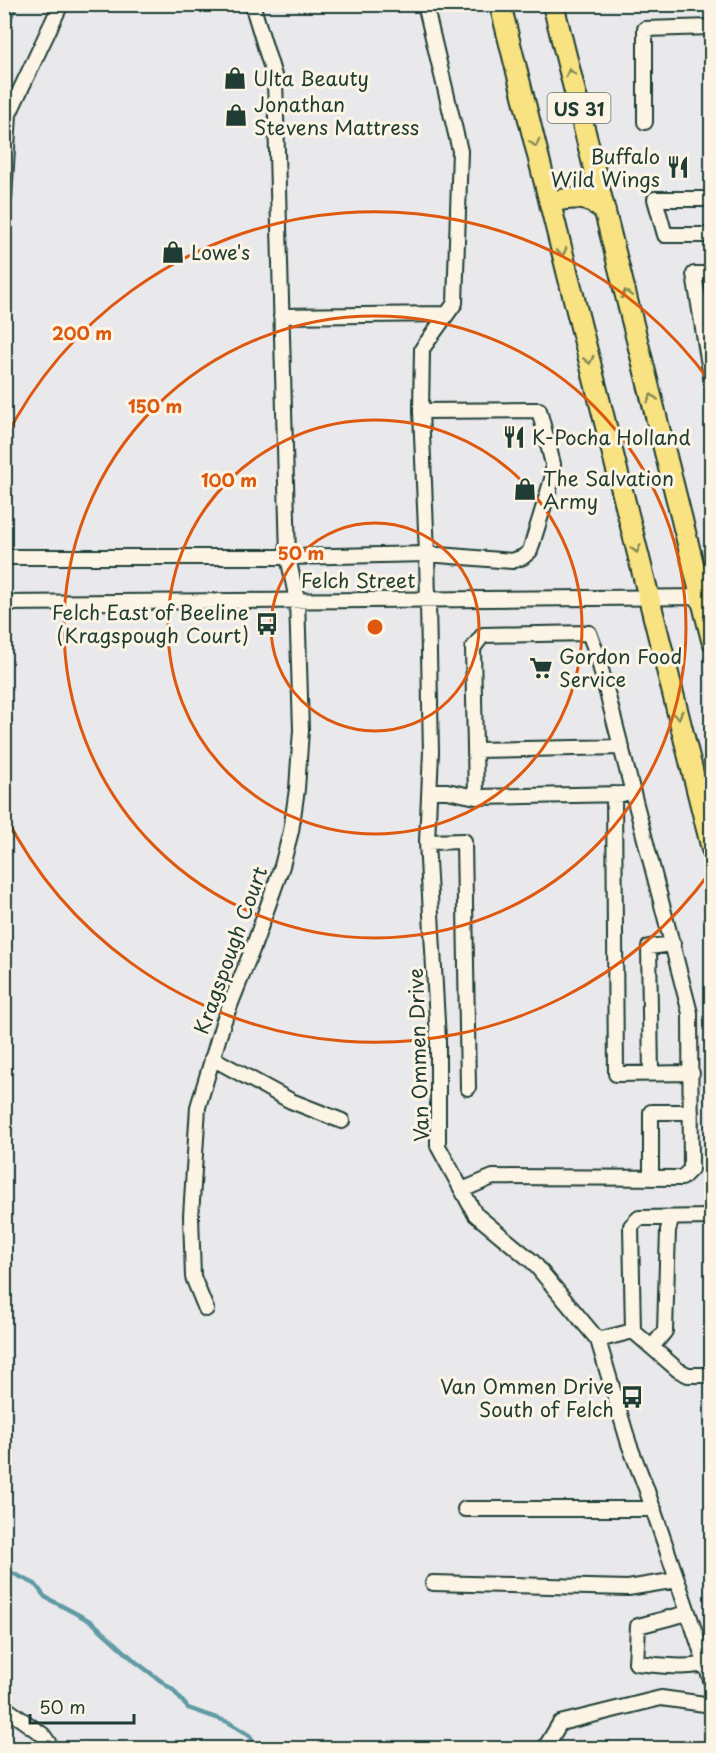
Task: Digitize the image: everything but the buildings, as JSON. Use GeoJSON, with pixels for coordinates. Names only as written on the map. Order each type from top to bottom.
{"type":"FeatureCollection","features":[{"type":"Feature","properties":{"kind":"highway","name":"US 31"},"geometry":{"type":"LineString","coordinates":[[500,4],[711,849]]}},
{"type":"Feature","properties":{"kind":"highway","name":"US 31"},"geometry":{"type":"LineString","coordinates":[[553,4],[706,597],[711,640]]}},
{"type":"Feature","properties":{"kind":"highway"},"geometry":{"type":"LineString","coordinates":[[550,202],[579,197],[588,199],[605,211]]}},
{"type":"Feature","properties":{"kind":"street"},"geometry":{"type":"LineString","coordinates":[[4,200],[9,114],[61,4]]}},
{"type":"Feature","properties":{"kind":"street","name":"Kragspough Court"},"geometry":{"type":"LineString","coordinates":[[206,1309],[193,1277],[190,1216],[198,1107],[212,1058],[275,886],[291,831],[302,730],[297,600],[288,557],[275,79],[252,4]]}},
{"type":"Feature","properties":{"kind":"street","name":"Van Ommen Drive"},"geometry":{"type":"LineString","coordinates":[[425,4],[460,150],[455,303],[422,349],[421,411],[429,599],[430,791],[427,842],[438,1040],[438,1146],[475,1214],[533,1262],[598,1340],[629,1444],[654,1509],[688,1613],[708,1663],[711,1683]]}},
{"type":"Feature","properties":{"kind":"street"},"geometry":{"type":"LineString","coordinates":[[645,122],[645,29],[711,27]]}},
{"type":"Feature","properties":{"kind":"street"},"geometry":{"type":"LineString","coordinates":[[711,199],[655,199],[665,235],[711,235]]}},
{"type":"Feature","properties":{"kind":"street"},"geometry":{"type":"LineString","coordinates":[[711,274],[694,274],[711,383]]}},
{"type":"Feature","properties":{"kind":"street"},"geometry":{"type":"LineString","coordinates":[[281,316],[447,314]]}},
{"type":"Feature","properties":{"kind":"street"},"geometry":{"type":"LineString","coordinates":[[4,557],[288,557],[427,554],[512,561],[523,557],[530,551],[553,476],[553,464],[539,410],[421,411]]}},
{"type":"Feature","properties":{"kind":"street","name":"Felch Street"},"geometry":{"type":"LineString","coordinates":[[4,603],[706,597]]}},
{"type":"Feature","properties":{"kind":"street"},"geometry":{"type":"LineString","coordinates":[[462,1190],[493,1178],[682,1178],[691,1169],[690,1013],[622,747],[597,654],[589,633],[483,635],[473,648],[476,796]]}},
{"type":"Feature","properties":{"kind":"street"},"geometry":{"type":"LineString","coordinates":[[475,750],[622,747]]}},
{"type":"Feature","properties":{"kind":"street"},"geometry":{"type":"LineString","coordinates":[[430,791],[447,791],[476,796],[634,794]]}},
{"type":"Feature","properties":{"kind":"street"},"geometry":{"type":"LineString","coordinates":[[614,795],[616,1074],[692,1073]]}},
{"type":"Feature","properties":{"kind":"street"},"geometry":{"type":"LineString","coordinates":[[427,842],[465,842],[468,1088]]}},
{"type":"Feature","properties":{"kind":"street"},"geometry":{"type":"LineString","coordinates":[[651,1074],[649,947],[673,944]]}},
{"type":"Feature","properties":{"kind":"street"},"geometry":{"type":"LineString","coordinates":[[212,1058],[291,1101],[342,1121]]}},
{"type":"Feature","properties":{"kind":"street"},"geometry":{"type":"LineString","coordinates":[[651,1178],[651,1112],[692,1112]]}},
{"type":"Feature","properties":{"kind":"street"},"geometry":{"type":"LineString","coordinates":[[711,1217],[639,1218],[631,1226],[633,1331],[678,1370],[688,1375],[711,1375]]}},
{"type":"Feature","properties":{"kind":"street"},"geometry":{"type":"LineString","coordinates":[[652,1347],[665,1331],[668,1230],[672,1218]]}},
{"type":"Feature","properties":{"kind":"street"},"geometry":{"type":"LineString","coordinates":[[598,1340],[633,1331]]}},
{"type":"Feature","properties":{"kind":"street"},"geometry":{"type":"LineString","coordinates":[[465,1509],[654,1509]]}},
{"type":"Feature","properties":{"kind":"street"},"geometry":{"type":"LineString","coordinates":[[433,1583],[628,1588],[677,1580]]}},
{"type":"Feature","properties":{"kind":"street"},"geometry":{"type":"LineString","coordinates":[[688,1613],[638,1626],[636,1663],[666,1666],[708,1663]]}},
{"type":"Feature","properties":{"kind":"street"},"geometry":{"type":"LineString","coordinates":[[545,1749],[560,1723],[661,1698],[711,1705]]}},
{"type":"Feature","properties":{"kind":"street"},"geometry":{"type":"LineString","coordinates":[[4,1707],[43,1736],[52,1749]]}},
{"type":"Feature","properties":{"kind":"waterway"},"geometry":{"type":"LineString","coordinates":[[4,32],[17,4]]}},
{"type":"Feature","properties":{"kind":"waterway"},"geometry":{"type":"LineString","coordinates":[[4,1569],[35,1584],[45,1597],[92,1622],[136,1662],[173,1690],[188,1708],[228,1722],[250,1736],[257,1748]]}},
{"type":"Feature","properties":{"kind":"place","name":"Ulta Beauty"},"geometry":{"type":"Point","coordinates":[235,78]}},
{"type":"Feature","properties":{"kind":"place","name":"Jonathan Stevens Mattress"},"geometry":{"type":"Point","coordinates":[236,115]}},
{"type":"Feature","properties":{"kind":"place","name":"Buffalo Wild Wings"},"geometry":{"type":"Point","coordinates":[678,167]}},
{"type":"Feature","properties":{"kind":"place","name":"Lowe's"},"geometry":{"type":"Point","coordinates":[173,252]}},
{"type":"Feature","properties":{"kind":"place","name":"K-Pocha Holland"},"geometry":{"type":"Point","coordinates":[514,437]}},
{"type":"Feature","properties":{"kind":"place","name":"The Salvation Army"},"geometry":{"type":"Point","coordinates":[525,489]}},
{"type":"Feature","properties":{"kind":"place","name":"Felch East of Beeline (Kragspough Court)"},"geometry":{"type":"Point","coordinates":[267,624]}},
{"type":"Feature","properties":{"kind":"place","name":"Gordon Food Service"},"geometry":{"type":"Point","coordinates":[541,668]}},
{"type":"Feature","properties":{"kind":"place","name":"Van Ommen Drive South of Felch"},"geometry":{"type":"Point","coordinates":[632,1397]}}]}
